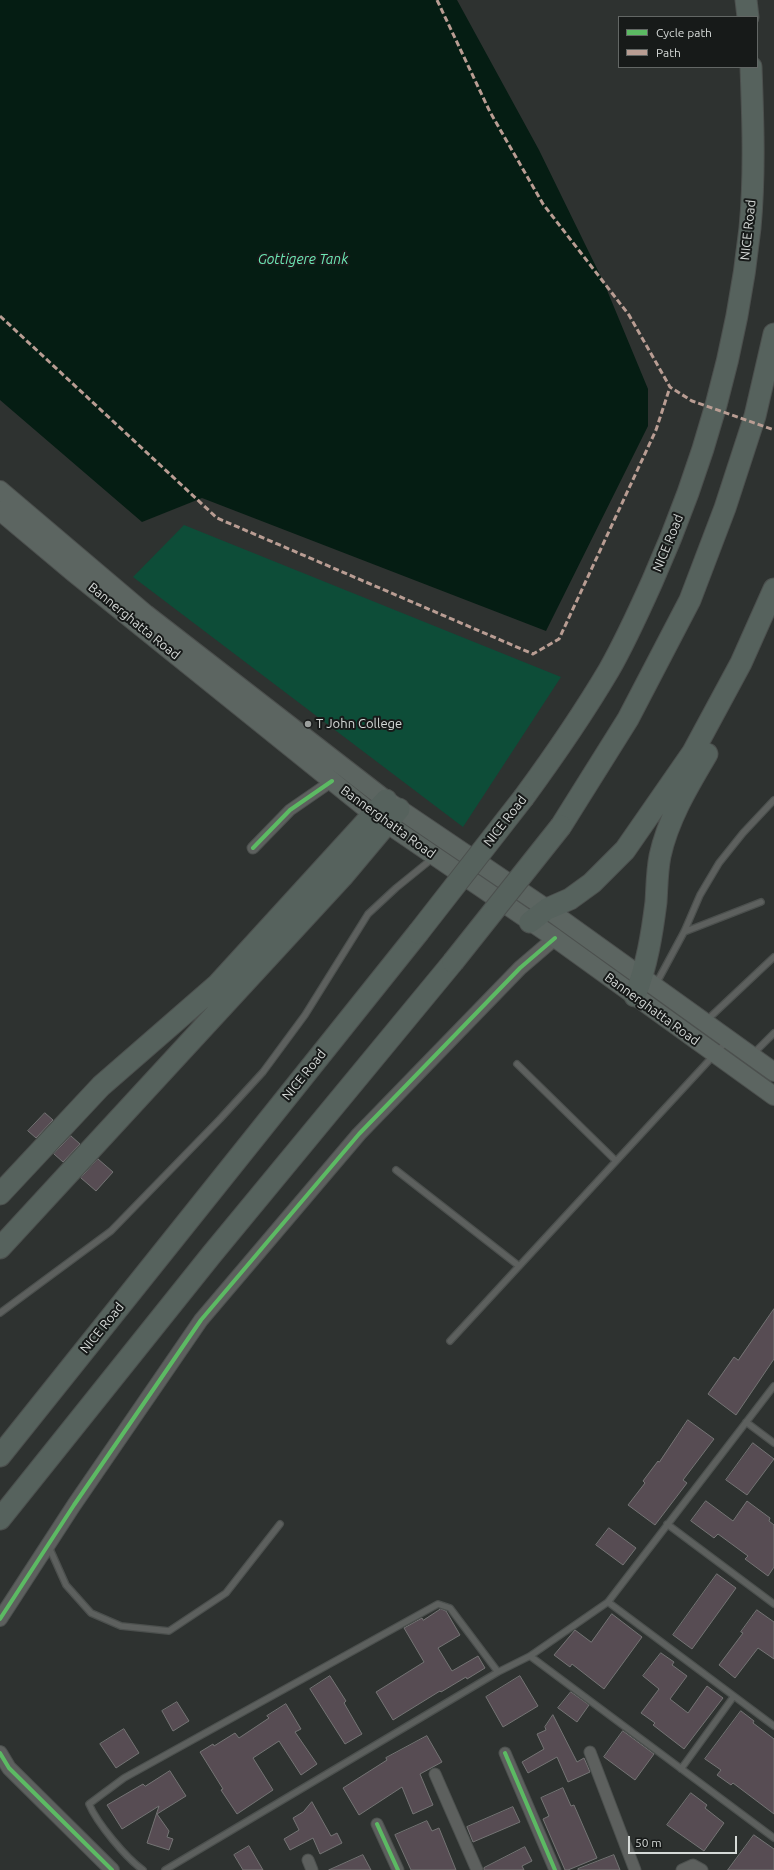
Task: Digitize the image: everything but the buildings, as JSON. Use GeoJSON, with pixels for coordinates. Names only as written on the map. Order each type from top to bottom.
{"type":"FeatureCollection","features":[{"type":"Feature","properties":{"kind":"highway"},"geometry":{"type":"LineString","coordinates":[[746,0],[748,16]]}},
{"type":"Feature","properties":{"kind":"highway","name":"NICE Road"},"geometry":{"type":"LineString","coordinates":[[0,1456],[418,933],[524,797],[562,746],[613,662],[643,603],[673,534],[710,428],[734,335],[750,227],[754,142],[751,68]]}},
{"type":"Feature","properties":{"kind":"highway"},"geometry":{"type":"LineString","coordinates":[[0,1519],[212,1254],[453,962],[561,826],[628,719],[690,600],[725,508],[755,416],[774,334]]}},
{"type":"Feature","properties":{"kind":"highway"},"geometry":{"type":"LineString","coordinates":[[644,987],[650,949],[660,856],[668,829],[684,793],[738,697],[768,624],[774,589]]}},
{"type":"Feature","properties":{"kind":"highway"},"geometry":{"type":"LineString","coordinates":[[530,922],[547,909],[570,899],[592,883],[625,850],[693,752],[741,663],[768,624]]}},
{"type":"Feature","properties":{"kind":"highway"},"geometry":{"type":"LineString","coordinates":[[0,1194],[101,1086],[218,985],[386,812]]}},
{"type":"Feature","properties":{"kind":"highway"},"geometry":{"type":"LineString","coordinates":[[0,1248],[342,877],[386,812]]}},
{"type":"Feature","properties":{"kind":"main road","name":"Bannerghatta Road"},"geometry":{"type":"LineString","coordinates":[[0,490],[146,614],[386,812],[434,856],[554,938],[644,987],[704,1022],[774,1072]]}},
{"type":"Feature","properties":{"kind":"main road","name":"Bannerghatta Road"},"geometry":{"type":"LineString","coordinates":[[0,511],[332,781],[547,909],[644,987],[715,1054],[774,1096]]}},
{"type":"Feature","properties":{"kind":"street"},"geometry":{"type":"LineString","coordinates":[[253,848],[290,810],[332,781]]}},
{"type":"Feature","properties":{"kind":"street"},"geometry":{"type":"LineString","coordinates":[[0,1619],[48,1544],[201,1320],[359,1134],[520,968],[554,938]]}},
{"type":"Feature","properties":{"kind":"street"},"geometry":{"type":"LineString","coordinates":[[590,1752],[635,1870]]}},
{"type":"Feature","properties":{"kind":"street"},"geometry":{"type":"LineString","coordinates":[[0,1753],[9,1768],[112,1870]]}},
{"type":"Feature","properties":{"kind":"street"},"geometry":{"type":"LineString","coordinates":[[505,1753],[555,1870]]}},
{"type":"Feature","properties":{"kind":"street"},"geometry":{"type":"LineString","coordinates":[[435,1774],[477,1870]]}},
{"type":"Feature","properties":{"kind":"street"},"geometry":{"type":"LineString","coordinates":[[377,1824],[398,1870]]}},
{"type":"Feature","properties":{"kind":"street"},"geometry":{"type":"LineString","coordinates":[[682,1870],[693,1865],[702,1870]]}},
{"type":"Feature","properties":{"kind":"lane"},"geometry":{"type":"LineString","coordinates":[[644,987],[684,932],[700,895],[719,863],[743,833],[774,800]]}},
{"type":"Feature","properties":{"kind":"lane"},"geometry":{"type":"LineString","coordinates":[[0,1313],[111,1231],[220,1119],[263,1072],[305,1015],[368,914],[434,856]]}},
{"type":"Feature","properties":{"kind":"lane"},"geometry":{"type":"LineString","coordinates":[[684,932],[762,902]]}},
{"type":"Feature","properties":{"kind":"lane"},"geometry":{"type":"LineString","coordinates":[[704,1022],[774,957]]}},
{"type":"Feature","properties":{"kind":"lane"},"geometry":{"type":"LineString","coordinates":[[752,1056],[774,1033]]}},
{"type":"Feature","properties":{"kind":"lane"},"geometry":{"type":"LineString","coordinates":[[450,1341],[729,1039]]}},
{"type":"Feature","properties":{"kind":"lane"},"geometry":{"type":"LineString","coordinates":[[517,1064],[616,1161]]}},
{"type":"Feature","properties":{"kind":"lane"},"geometry":{"type":"LineString","coordinates":[[396,1170],[519,1266]]}},
{"type":"Feature","properties":{"kind":"lane"},"geometry":{"type":"LineString","coordinates":[[165,1870],[498,1672],[530,1656],[608,1602],[774,1386]]}},
{"type":"Feature","properties":{"kind":"lane"},"geometry":{"type":"LineString","coordinates":[[746,1422],[774,1443]]}},
{"type":"Feature","properties":{"kind":"lane"},"geometry":{"type":"LineString","coordinates":[[48,1544],[66,1585],[90,1613],[122,1626],[169,1631],[226,1593],[280,1524]]}},
{"type":"Feature","properties":{"kind":"lane"},"geometry":{"type":"LineString","coordinates":[[667,1524],[774,1604]]}},
{"type":"Feature","properties":{"kind":"lane"},"geometry":{"type":"LineString","coordinates":[[608,1602],[774,1726]]}},
{"type":"Feature","properties":{"kind":"lane"},"geometry":{"type":"LineString","coordinates":[[143,1870],[134,1863],[94,1815],[89,1804],[124,1778],[438,1604],[450,1608],[498,1672]]}},
{"type":"Feature","properties":{"kind":"lane"},"geometry":{"type":"LineString","coordinates":[[530,1656],[774,1838]]}},
{"type":"Feature","properties":{"kind":"lane"},"geometry":{"type":"LineString","coordinates":[[681,1769],[734,1696]]}},
{"type":"Feature","properties":{"kind":"green space"},"geometry":{"type":"Polygon","coordinates":[[[184,525],[561,677],[463,827],[133,577],[184,525]]]}},
{"type":"Feature","properties":{"kind":"water","name":"Gottigere Tank"},"geometry":{"type":"Polygon","coordinates":[[[0,0],[457,0],[539,150],[604,283],[648,389],[648,426],[546,631],[202,498],[142,522],[0,400],[0,0]]]}},
{"type":"Feature","properties":{"kind":"marked path"},"geometry":{"type":"LineString","coordinates":[[437,0],[490,112],[543,204],[629,315],[670,387],[692,401],[774,430]]}},
{"type":"Feature","properties":{"kind":"marked path"},"geometry":{"type":"LineString","coordinates":[[0,316],[217,518],[533,654],[559,639],[656,430],[670,387]]}},
{"type":"Feature","properties":{"kind":"cycle path"},"geometry":{"type":"LineString","coordinates":[[253,848],[290,810],[332,781]]}},
{"type":"Feature","properties":{"kind":"cycle path"},"geometry":{"type":"LineString","coordinates":[[0,1619],[74,1505],[201,1320],[359,1134],[520,968],[555,938]]}},
{"type":"Feature","properties":{"kind":"cycle path"},"geometry":{"type":"LineString","coordinates":[[0,1753],[9,1768],[112,1870]]}},
{"type":"Feature","properties":{"kind":"cycle path"},"geometry":{"type":"LineString","coordinates":[[505,1753],[555,1870]]}},
{"type":"Feature","properties":{"kind":"cycle path"},"geometry":{"type":"LineString","coordinates":[[377,1824],[398,1870]]}},
{"type":"Feature","properties":{"kind":"place","name":"T John College"},"geometry":{"type":"Point","coordinates":[308,724]}}]}
